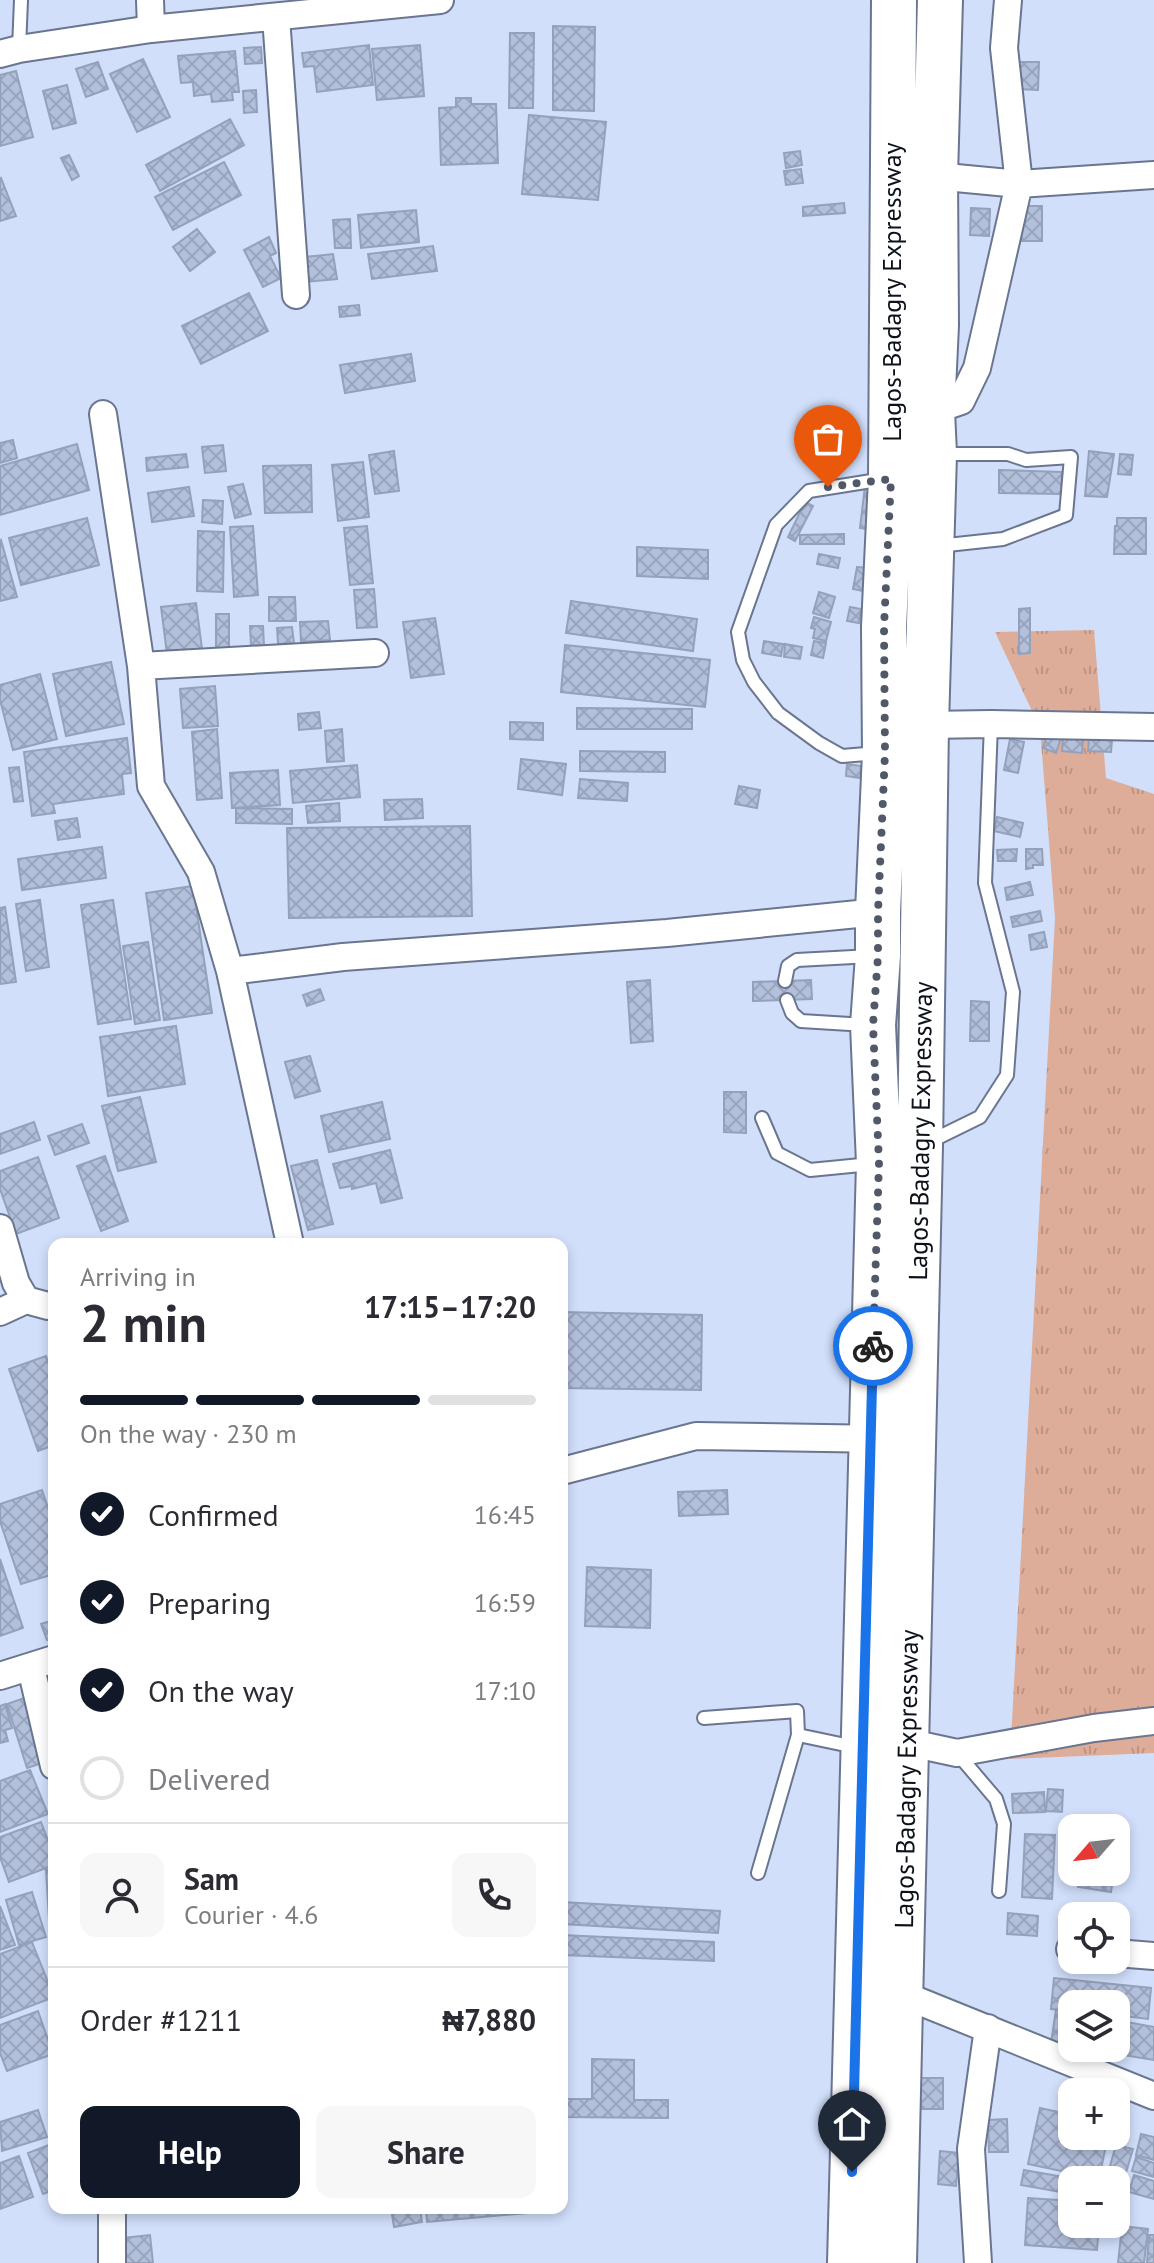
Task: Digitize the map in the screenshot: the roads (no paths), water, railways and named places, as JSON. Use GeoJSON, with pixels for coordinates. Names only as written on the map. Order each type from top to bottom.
{"type":"FeatureCollection","features":[{"type":"Feature","properties":{"kind":"highway","name":"Lagos-Badagry Expressway"},"geometry":{"type":"LineString","coordinates":[[850,2263],[879,1163],[873,1025],[885,753],[884,627],[891,479],[894,0]]}},
{"type":"Feature","properties":{"kind":"highway","name":"Lagos-Badagry Expressway"},"geometry":{"type":"LineString","coordinates":[[894,2263],[920,1146],[940,0]]}},
{"type":"Feature","properties":{"kind":"street"},"geometry":{"type":"LineString","coordinates":[[150,0],[151,29]]}},
{"type":"Feature","properties":{"kind":"street"},"geometry":{"type":"LineString","coordinates":[[10,52],[151,29],[276,17],[359,4],[440,0]]}},
{"type":"Feature","properties":{"kind":"street"},"geometry":{"type":"LineString","coordinates":[[933,432],[961,401],[977,368],[1019,184],[1004,48],[1008,0]]}},
{"type":"Feature","properties":{"kind":"street"},"geometry":{"type":"LineString","coordinates":[[276,17],[296,295]]}},
{"type":"Feature","properties":{"kind":"street"},"geometry":{"type":"LineString","coordinates":[[935,176],[1019,184],[1154,175]]}},
{"type":"Feature","properties":{"kind":"street"},"geometry":{"type":"LineString","coordinates":[[103,414],[141,666],[151,786],[201,872],[230,971],[285,1238]]}},
{"type":"Feature","properties":{"kind":"street"},"geometry":{"type":"LineString","coordinates":[[141,666],[375,653]]}},
{"type":"Feature","properties":{"kind":"street"},"geometry":{"type":"LineString","coordinates":[[926,725],[1154,727]]}},
{"type":"Feature","properties":{"kind":"street"},"geometry":{"type":"LineString","coordinates":[[230,971],[343,957],[667,933],[878,912]]}},
{"type":"Feature","properties":{"kind":"street"},"geometry":{"type":"LineString","coordinates":[[0,1228],[16,1283],[26,1300]]}},
{"type":"Feature","properties":{"kind":"street"},"geometry":{"type":"LineString","coordinates":[[0,1312],[26,1300],[48,1306]]}},
{"type":"Feature","properties":{"kind":"street"},"geometry":{"type":"LineString","coordinates":[[568,1469],[696,1436],[914,1440]]}},
{"type":"Feature","properties":{"kind":"street"},"geometry":{"type":"LineString","coordinates":[[0,1676],[43,1664],[48,1710]]}},
{"type":"Feature","properties":{"kind":"street"},"geometry":{"type":"LineString","coordinates":[[906,1742],[957,1753],[1094,1728],[1154,1721]]}},
{"type":"Feature","properties":{"kind":"street"},"geometry":{"type":"LineString","coordinates":[[1130,1954],[1154,1956]]}},
{"type":"Feature","properties":{"kind":"street"},"geometry":{"type":"LineString","coordinates":[[901,1994],[1154,2096]]}},
{"type":"Feature","properties":{"kind":"street"},"geometry":{"type":"LineString","coordinates":[[978,2263],[971,2149],[988,2028]]}},
{"type":"Feature","properties":{"kind":"street"},"geometry":{"type":"LineString","coordinates":[[112,2214],[112,2263]]}},
{"type":"Feature","properties":{"kind":"lane"},"geometry":{"type":"LineString","coordinates":[[10,52],[21,0]]}},
{"type":"Feature","properties":{"kind":"lane"},"geometry":{"type":"LineString","coordinates":[[931,547],[1003,539],[1066,515],[1071,457],[1026,460],[933,432]]}},
{"type":"Feature","properties":{"kind":"lane"},"geometry":{"type":"LineString","coordinates":[[885,753],[842,756],[778,713],[754,682],[743,660],[738,632],[776,525],[809,491],[891,479]]}},
{"type":"Feature","properties":{"kind":"lane"},"geometry":{"type":"LineString","coordinates":[[920,1146],[980,1117],[1007,1075],[1013,992],[985,883],[991,724]]}},
{"type":"Feature","properties":{"kind":"lane"},"geometry":{"type":"LineString","coordinates":[[785,981],[788,966],[797,960],[878,956]]}},
{"type":"Feature","properties":{"kind":"lane"},"geometry":{"type":"LineString","coordinates":[[787,1000],[792,1013],[801,1021],[873,1025]]}},
{"type":"Feature","properties":{"kind":"lane"},"geometry":{"type":"LineString","coordinates":[[762,1118],[777,1153],[810,1170],[879,1163]]}},
{"type":"Feature","properties":{"kind":"lane"},"geometry":{"type":"LineString","coordinates":[[704,1718],[797,1711],[798,1735],[758,1873]]}},
{"type":"Feature","properties":{"kind":"lane"},"geometry":{"type":"LineString","coordinates":[[798,1735],[862,1748]]}},
{"type":"Feature","properties":{"kind":"lane"},"geometry":{"type":"LineString","coordinates":[[957,1753],[996,1799],[1004,1824],[999,1891]]}}]}
